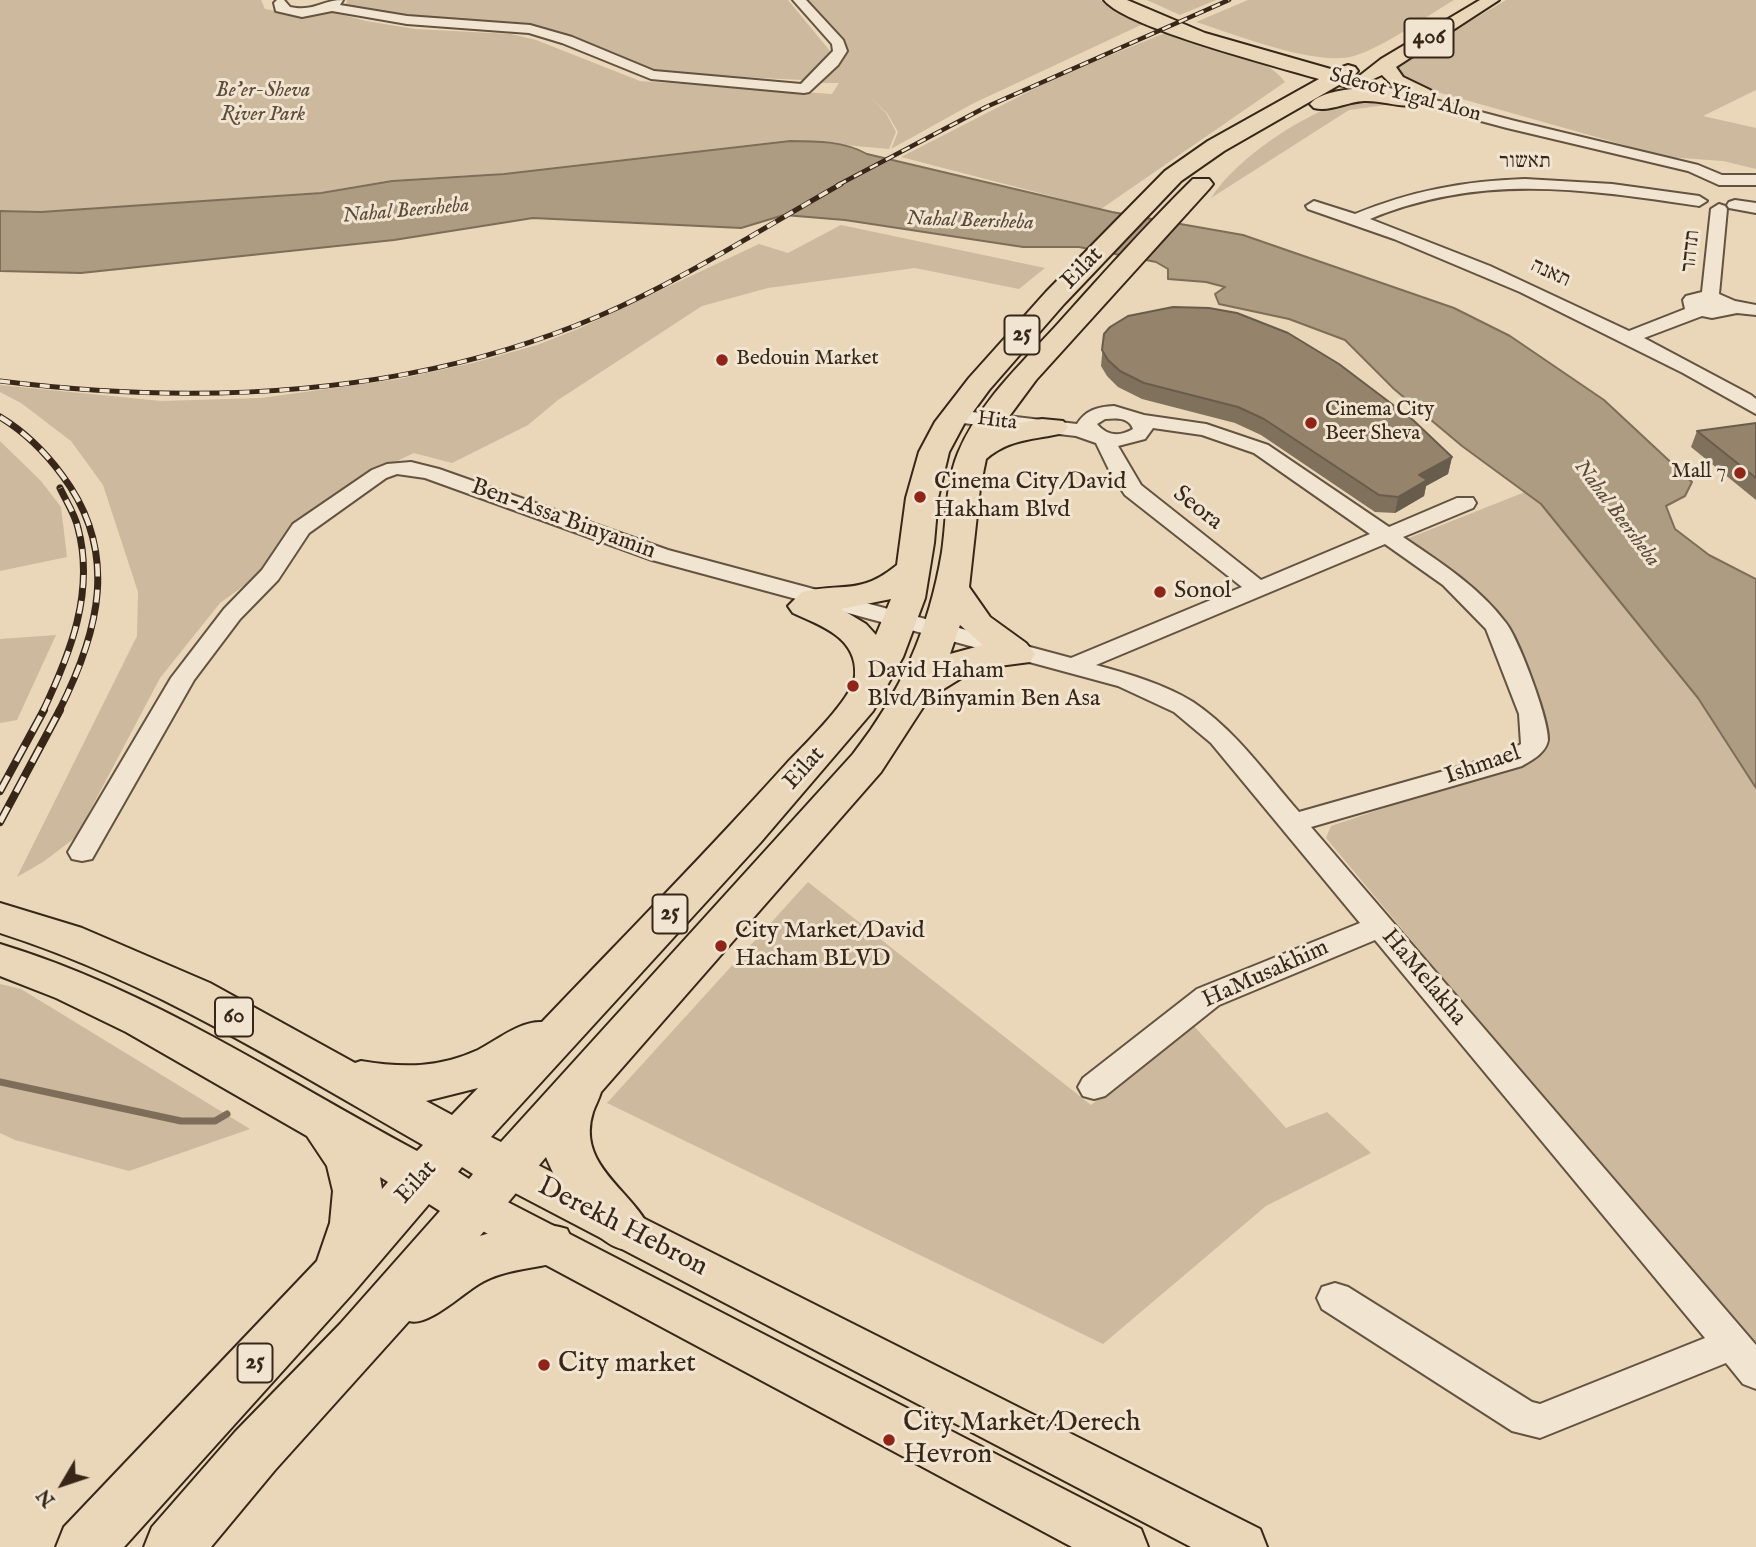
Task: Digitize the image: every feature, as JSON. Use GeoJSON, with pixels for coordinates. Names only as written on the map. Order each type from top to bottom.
{"type":"FeatureCollection","features":[{"type":"Feature","properties":{"kind":"highway","name":"Sderot Yigal Alon"},"geometry":{"type":"LineString","coordinates":[[1113,0],[1174,28],[1351,77]]}},
{"type":"Feature","properties":{"kind":"highway","name":"Sderot Yigal Alon"},"geometry":{"type":"LineString","coordinates":[[1134,0],[1198,27],[1289,59]]}},
{"type":"Feature","properties":{"kind":"highway"},"geometry":{"type":"LineString","coordinates":[[1289,59],[1381,59]]}},
{"type":"Feature","properties":{"kind":"highway"},"geometry":{"type":"LineString","coordinates":[[1289,59],[1308,78],[1310,100],[1358,94],[1418,97]]}},
{"type":"Feature","properties":{"kind":"highway","name":"Eilat"},"geometry":{"type":"LineString","coordinates":[[85,1547],[335,1277],[440,1159],[824,748],[855,711],[898,627],[913,569],[922,498],[931,463],[943,434],[954,416],[1046,307],[1144,203],[1199,156],[1351,77]]}},
{"type":"Feature","properties":{"kind":"highway","name":"Eilat"},"geometry":{"type":"LineString","coordinates":[[173,1547],[255,1451],[359,1340],[592,1072],[867,763],[918,690],[940,637],[953,588],[962,500],[972,456],[992,420],[1013,391],[1129,257],[1175,209],[1245,148],[1310,100]]}},
{"type":"Feature","properties":{"kind":"highway"},"geometry":{"type":"LineString","coordinates":[[1013,391],[1014,401],[1019,408],[1041,417],[1081,427]]}},
{"type":"Feature","properties":{"kind":"highway"},"geometry":{"type":"LineString","coordinates":[[972,456],[992,439],[1004,434],[1081,427]]}},
{"type":"Feature","properties":{"kind":"highway"},"geometry":{"type":"LineString","coordinates":[[810,603],[855,600],[880,593],[897,584],[913,569]]}},
{"type":"Feature","properties":{"kind":"highway"},"geometry":{"type":"LineString","coordinates":[[953,588],[968,616],[994,638],[1040,658]]}},
{"type":"Feature","properties":{"kind":"highway"},"geometry":{"type":"LineString","coordinates":[[810,603],[860,635],[874,662],[873,680]]}},
{"type":"Feature","properties":{"kind":"highway"},"geometry":{"type":"LineString","coordinates":[[918,690],[948,666],[984,655],[1040,658]]}},
{"type":"Feature","properties":{"kind":"highway","name":"Derekh Hebron"},"geometry":{"type":"LineString","coordinates":[[0,918],[67,939],[194,995],[333,1072],[440,1159],[493,1188]]}},
{"type":"Feature","properties":{"kind":"highway","name":"Derekh Hebron"},"geometry":{"type":"LineString","coordinates":[[0,960],[33,970],[157,1027],[318,1120],[440,1159]]}},
{"type":"Feature","properties":{"kind":"highway"},"geometry":{"type":"LineString","coordinates":[[333,1072],[392,1086],[422,1085],[456,1079],[488,1066],[571,1020]]}},
{"type":"Feature","properties":{"kind":"highway"},"geometry":{"type":"LineString","coordinates":[[592,1072],[573,1102],[564,1131],[570,1158],[584,1185],[625,1229]]}},
{"type":"Feature","properties":{"kind":"highway"},"geometry":{"type":"LineString","coordinates":[[318,1120],[344,1149],[354,1168],[359,1196],[355,1227],[335,1277]]}},
{"type":"Feature","properties":{"kind":"highway"},"geometry":{"type":"LineString","coordinates":[[359,1340],[457,1269],[482,1256],[503,1248],[549,1244]]}},
{"type":"Feature","properties":{"kind":"main road","name":"Eilat"},"geometry":{"type":"LineString","coordinates":[[1381,59],[1466,0]]}},
{"type":"Feature","properties":{"kind":"main road","name":"Eilat"},"geometry":{"type":"LineString","coordinates":[[1351,77],[1491,0]]}},
{"type":"Feature","properties":{"kind":"main road"},"geometry":{"type":"LineString","coordinates":[[1381,59],[1392,78],[1418,97]]}},
{"type":"Feature","properties":{"kind":"main road","name":"Derekh Hebron"},"geometry":{"type":"LineString","coordinates":[[493,1188],[625,1229],[1242,1547]]}},
{"type":"Feature","properties":{"kind":"main road","name":"Derekh Hebron"},"geometry":{"type":"LineString","coordinates":[[493,1188],[549,1244],[1123,1547]]}},
{"type":"Feature","properties":{"kind":"street"},"geometry":{"type":"LineString","coordinates":[[282,1],[278,6],[299,13],[335,2],[407,20],[530,29],[567,40],[651,75],[804,89],[833,62],[840,51],[838,43],[799,0]]}},
{"type":"Feature","properties":{"kind":"street","name":"Sderot Yigal Alon"},"geometry":{"type":"LineString","coordinates":[[1351,77],[1693,169],[1714,165]]}},
{"type":"Feature","properties":{"kind":"street"},"geometry":{"type":"LineString","coordinates":[[1714,165],[1750,175]]}},
{"type":"Feature","properties":{"kind":"street"},"geometry":{"type":"LineString","coordinates":[[1714,165],[1724,198]]}},
{"type":"Feature","properties":{"kind":"street"},"geometry":{"type":"LineString","coordinates":[[1724,198],[1750,175]]}},
{"type":"Feature","properties":{"kind":"street","name":"תאשור"},"geometry":{"type":"LineString","coordinates":[[1356,219],[1404,199],[1457,187],[1487,184],[1593,186],[1699,201],[1705,196],[1724,198]]}},
{"type":"Feature","properties":{"kind":"street"},"geometry":{"type":"LineString","coordinates":[[1724,198],[1756,208]]}},
{"type":"Feature","properties":{"kind":"street","name":"תדהר"},"geometry":{"type":"LineString","coordinates":[[1705,304],[1724,198]]}},
{"type":"Feature","properties":{"kind":"street","name":"תאנה"},"geometry":{"type":"LineString","coordinates":[[1314,206],[1356,219],[1489,272],[1629,337],[1756,408]]}},
{"type":"Feature","properties":{"kind":"street"},"geometry":{"type":"LineString","coordinates":[[1629,337],[1705,304],[1724,313],[1730,311],[1730,306],[1756,310]]}},
{"type":"Feature","properties":{"kind":"street","name":"Hita"},"geometry":{"type":"LineString","coordinates":[[954,416],[1081,427],[1206,430],[1261,449],[1386,535]]}},
{"type":"Feature","properties":{"kind":"street","name":"Seora"},"geometry":{"type":"LineString","coordinates":[[1081,427],[1115,460],[1133,491],[1255,586]]}},
{"type":"Feature","properties":{"kind":"street"},"geometry":{"type":"LineString","coordinates":[[1115,460],[1137,430]]}},
{"type":"Feature","properties":{"kind":"street","name":"Ben-Assa Binyamin"},"geometry":{"type":"LineString","coordinates":[[82,852],[183,678],[232,614],[270,575],[301,529],[379,474],[394,468],[411,468],[432,473],[604,537],[810,603],[940,637]]}},
{"type":"Feature","properties":{"kind":"street"},"geometry":{"type":"LineString","coordinates":[[1040,658],[1319,563],[1465,503]]}},
{"type":"Feature","properties":{"kind":"street","name":"Ishmael"},"geometry":{"type":"LineString","coordinates":[[1293,823],[1513,760],[1530,750],[1535,742],[1532,714],[1497,627],[1451,580],[1386,535]]}},
{"type":"Feature","properties":{"kind":"street"},"geometry":{"type":"LineString","coordinates":[[1040,658],[1125,644],[1255,586]]}},
{"type":"Feature","properties":{"kind":"street","name":"HaMelakha"},"geometry":{"type":"LineString","coordinates":[[940,637],[1040,658],[1126,681],[1163,695],[1208,725],[1756,1372]]}},
{"type":"Feature","properties":{"kind":"street"},"geometry":{"type":"LineString","coordinates":[[1125,644],[1116,655],[1126,681]]}},
{"type":"Feature","properties":{"kind":"street","name":"HaMusakhim"},"geometry":{"type":"LineString","coordinates":[[1094,1087],[1208,997],[1380,926]]}},
{"type":"Feature","properties":{"kind":"street"},"geometry":{"type":"LineString","coordinates":[[1335,1298],[1525,1419],[1533,1420],[1551,1418],[1733,1344]]}},
{"type":"Feature","properties":{"kind":"green space","name":"Be'er-Sheva River Park"},"geometry":{"type":"Polygon","coordinates":[[[0,0],[261,0],[265,9],[292,14],[332,12],[415,29],[511,34],[536,40],[640,81],[832,94],[839,83],[820,83],[846,55],[846,42],[808,0],[1100,0],[1143,24],[972,104],[891,149],[898,132],[887,113],[869,96],[886,113],[896,132],[889,149],[790,140],[504,173],[392,180],[321,192],[41,212],[0,210],[0,0]]]}},
{"type":"Feature","properties":{"kind":"green space"},"geometry":{"type":"Polygon","coordinates":[[[347,0],[788,0],[830,51],[803,80],[678,74],[648,68],[534,25],[397,16],[346,6],[347,0]]]}},
{"type":"Feature","properties":{"kind":"green space"},"geometry":{"type":"Polygon","coordinates":[[[1147,0],[1216,0],[1180,15],[1147,0]]]}},
{"type":"Feature","properties":{"kind":"green space"},"geometry":{"type":"Polygon","coordinates":[[[1248,0],[1454,0],[1366,52],[1338,58],[1275,48],[1196,22],[1248,0]]]}},
{"type":"Feature","properties":{"kind":"green space"},"geometry":{"type":"Polygon","coordinates":[[[1506,0],[1756,0],[1756,90],[1703,116],[1756,128],[1756,169],[1723,161],[1667,157],[1410,84],[1395,70],[1405,60],[1506,0]]]}},
{"type":"Feature","properties":{"kind":"green space"},"geometry":{"type":"Polygon","coordinates":[[[1170,31],[1248,56],[1263,63],[1285,82],[1101,209],[901,157],[1059,76],[1170,31]]]}},
{"type":"Feature","properties":{"kind":"green space"},"geometry":{"type":"Polygon","coordinates":[[[1351,99],[1400,103],[1349,110],[1211,198],[1238,167],[1274,138],[1313,115],[1351,99]]]}},
{"type":"Feature","properties":{"kind":"green space"},"geometry":{"type":"Polygon","coordinates":[[[841,225],[1045,268],[1019,289],[915,268],[768,288],[702,306],[558,400],[528,425],[452,463],[414,453],[382,468],[266,570],[220,603],[160,678],[76,837],[43,862],[17,877],[137,636],[138,592],[103,485],[71,441],[21,403],[0,392],[0,385],[161,401],[261,398],[399,379],[473,363],[537,345],[578,329],[759,244],[788,253],[841,225]]]}},
{"type":"Feature","properties":{"kind":"green space"},"geometry":{"type":"Polygon","coordinates":[[[0,441],[41,481],[61,507],[67,557],[0,571],[0,441]]]}},
{"type":"Feature","properties":{"kind":"green space"},"geometry":{"type":"Polygon","coordinates":[[[1525,492],[1541,504],[1698,698],[1756,788],[1756,1353],[1326,838],[1331,826],[1541,755],[1539,708],[1501,624],[1486,599],[1404,540],[1525,492]]]}},
{"type":"Feature","properties":{"kind":"green space"},"geometry":{"type":"Polygon","coordinates":[[[56,635],[17,720],[0,723],[0,639],[56,635]]]}},
{"type":"Feature","properties":{"kind":"green space"},"geometry":{"type":"Polygon","coordinates":[[[808,882],[1091,1105],[1193,1025],[1286,1128],[1327,1112],[1371,1153],[1266,1206],[1103,1344],[607,1103],[808,882]]]}},
{"type":"Feature","properties":{"kind":"green space"},"geometry":{"type":"Polygon","coordinates":[[[0,984],[21,989],[250,1129],[129,1171],[15,1140],[0,1133],[0,984]]]}},
{"type":"Feature","properties":{"kind":"water","name":"Nahal Beersheba"},"geometry":{"type":"Polygon","coordinates":[[[790,141],[839,144],[867,154],[1112,212],[1243,235],[1454,308],[1510,336],[1604,400],[1692,482],[1685,496],[1666,506],[1675,529],[1709,555],[1756,579],[1756,788],[1698,698],[1541,504],[1462,446],[1394,389],[1345,340],[1289,319],[1219,304],[1215,294],[1225,287],[1206,282],[1168,279],[1168,269],[1156,262],[1079,247],[1023,247],[845,220],[784,215],[741,228],[533,218],[394,240],[81,273],[0,271],[0,211],[41,212],[321,193],[392,181],[504,174],[790,141]]]}},
{"type":"Feature","properties":{"kind":"building"},"geometry":{"type":"Polygon","coordinates":[[[1173,307],[1209,308],[1237,313],[1288,333],[1339,364],[1413,420],[1452,457],[1419,475],[1427,480],[1398,497],[1379,495],[1264,419],[1238,407],[1144,383],[1120,371],[1108,360],[1102,350],[1104,334],[1110,327],[1128,316],[1173,307]]]}},
{"type":"Feature","properties":{"kind":"building"},"geometry":{"type":"Polygon","coordinates":[[[1756,423],[1756,478],[1697,431],[1756,423]]]}},
{"type":"Feature","properties":{"kind":"waterway"},"geometry":{"type":"LineString","coordinates":[[0,1082],[181,1121],[215,1121],[227,1114]]}},
{"type":"Feature","properties":{"kind":"railway"},"geometry":{"type":"LineString","coordinates":[[838,185],[986,107],[1229,0]]}},
{"type":"Feature","properties":{"kind":"railway"},"geometry":{"type":"LineString","coordinates":[[0,381],[76,389],[228,393],[379,379],[454,364],[527,343],[630,302],[841,184]]}},
{"type":"Feature","properties":{"kind":"railway"},"geometry":{"type":"LineString","coordinates":[[0,417],[42,450],[62,475],[80,504],[92,533],[97,563],[93,622],[73,681],[59,711]]}},
{"type":"Feature","properties":{"kind":"railway"},"geometry":{"type":"LineString","coordinates":[[43,711],[70,645],[82,599],[82,552],[77,523],[60,488]]}},
{"type":"Feature","properties":{"kind":"railway"},"geometry":{"type":"LineString","coordinates":[[0,791],[44,710]]}},
{"type":"Feature","properties":{"kind":"railway"},"geometry":{"type":"LineString","coordinates":[[0,822],[60,710]]}},
{"type":"Feature","properties":{"kind":"place","name":"Bedouin Market"},"geometry":{"type":"Point","coordinates":[722,360]}},
{"type":"Feature","properties":{"kind":"place","name":"Cinema City Beer Sheva"},"geometry":{"type":"Point","coordinates":[1311,423]}},
{"type":"Feature","properties":{"kind":"place","name":"Mall 7"},"geometry":{"type":"Point","coordinates":[1740,473]}},
{"type":"Feature","properties":{"kind":"place","name":"Cinema City/David Hakham Blvd"},"geometry":{"type":"Point","coordinates":[920,497]}},
{"type":"Feature","properties":{"kind":"place","name":"Sonol"},"geometry":{"type":"Point","coordinates":[1160,592]}},
{"type":"Feature","properties":{"kind":"place","name":"David Haham Blvd/Binyamin Ben Asa"},"geometry":{"type":"Point","coordinates":[853,686]}},
{"type":"Feature","properties":{"kind":"place","name":"City Market/David Hacham BLVD"},"geometry":{"type":"Point","coordinates":[721,946]}},
{"type":"Feature","properties":{"kind":"place","name":"City market"},"geometry":{"type":"Point","coordinates":[544,1365]}},
{"type":"Feature","properties":{"kind":"place","name":"City Market/Derech Hevron"},"geometry":{"type":"Point","coordinates":[889,1440]}}]}
